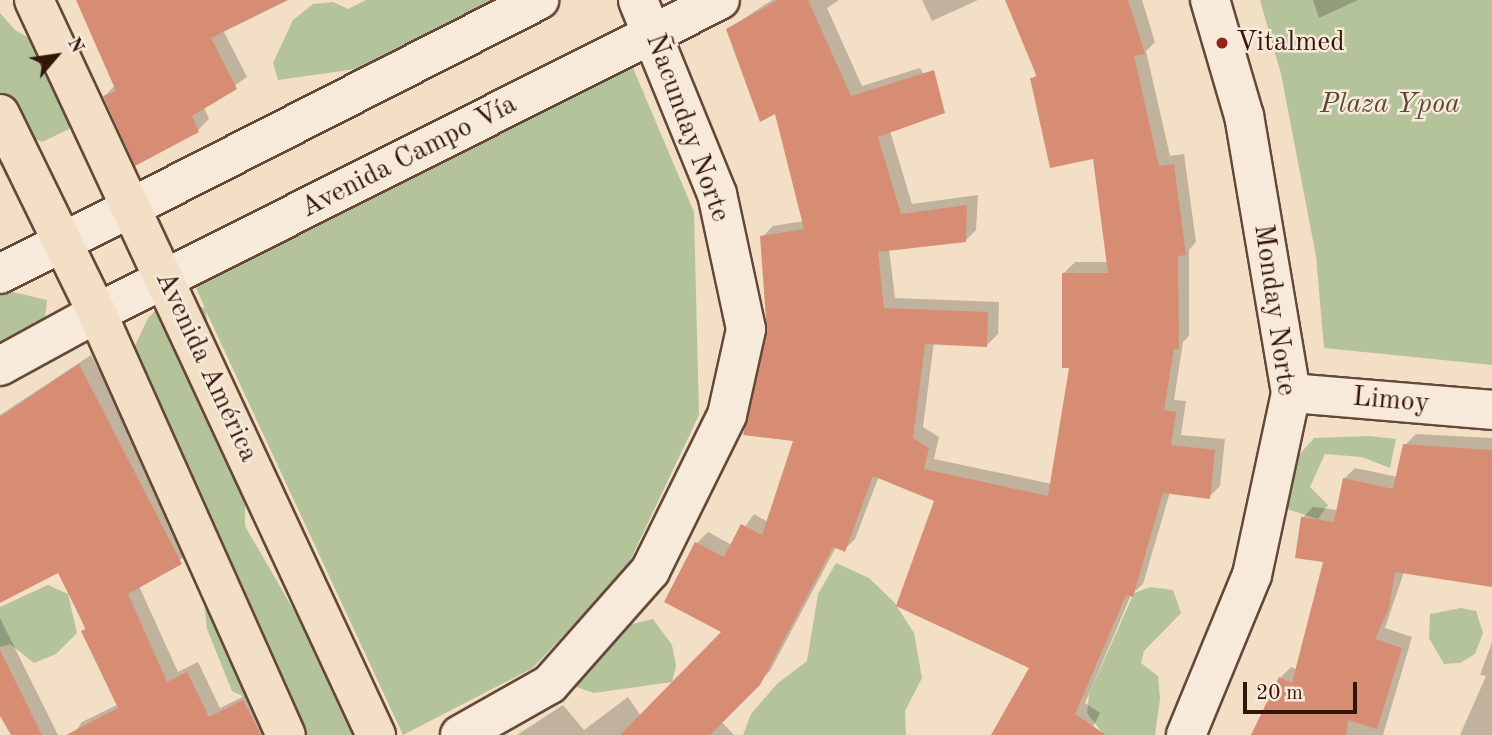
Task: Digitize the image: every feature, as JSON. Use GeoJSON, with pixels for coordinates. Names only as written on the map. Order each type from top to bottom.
{"type":"FeatureCollection","features":[{"type":"Feature","properties":{"kind":"main road","name":"Avenida América"},"geometry":{"type":"LineString","coordinates":[[34,0],[376,735]]}},
{"type":"Feature","properties":{"kind":"main road"},"geometry":{"type":"LineString","coordinates":[[0,114],[59,243],[97,313],[286,735]]}},
{"type":"Feature","properties":{"kind":"street"},"geometry":{"type":"LineString","coordinates":[[0,274],[539,0]]}},
{"type":"Feature","properties":{"kind":"street","name":"Ñacunday Norte"},"geometry":{"type":"LineString","coordinates":[[460,735],[550,684],[650,571],[727,415],[746,328],[717,194],[655,34],[638,0]]}},
{"type":"Feature","properties":{"kind":"street","name":"Avenida Campo Vía"},"geometry":{"type":"LineString","coordinates":[[0,366],[97,313],[720,0]]}},
{"type":"Feature","properties":{"kind":"street","name":"Monday Norte"},"geometry":{"type":"LineString","coordinates":[[1186,735],[1252,575],[1290,393],[1244,116],[1210,0]]}},
{"type":"Feature","properties":{"kind":"street","name":"Limoy"},"geometry":{"type":"LineString","coordinates":[[1290,393],[1492,410]]}},
{"type":"Feature","properties":{"kind":"green space"},"geometry":{"type":"Polygon","coordinates":[[[366,0],[504,0],[398,63],[278,80],[273,63],[293,20],[313,4],[333,2],[348,9],[366,0]]]}},
{"type":"Feature","properties":{"kind":"green space","name":"Plaza Ypoa"},"geometry":{"type":"Polygon","coordinates":[[[1260,0],[1492,0],[1492,365],[1324,348],[1316,256],[1281,74],[1260,0]]]}},
{"type":"Feature","properties":{"kind":"green space"},"geometry":{"type":"Polygon","coordinates":[[[0,13],[15,30],[80,68],[95,92],[69,129],[42,142],[17,131],[0,104],[0,13]]]}},
{"type":"Feature","properties":{"kind":"green space"},"geometry":{"type":"Polygon","coordinates":[[[625,49],[694,212],[699,415],[627,567],[533,668],[403,735],[206,311],[220,435],[245,493],[245,526],[351,709],[357,735],[305,735],[295,721],[232,691],[207,629],[203,593],[131,354],[148,318],[168,298],[205,308],[187,268],[625,49]]]}},
{"type":"Feature","properties":{"kind":"green space"},"geometry":{"type":"Polygon","coordinates":[[[0,289],[47,300],[45,318],[27,343],[0,357],[0,289]]]}},
{"type":"Feature","properties":{"kind":"green space"},"geometry":{"type":"Polygon","coordinates":[[[1369,436],[1396,439],[1390,468],[1362,457],[1325,454],[1310,487],[1328,505],[1318,519],[1287,509],[1283,488],[1299,455],[1314,438],[1369,436]]]}},
{"type":"Feature","properties":{"kind":"green space"},"geometry":{"type":"Polygon","coordinates":[[[836,563],[869,578],[894,602],[914,633],[922,678],[905,711],[906,735],[743,735],[751,714],[777,684],[807,661],[818,594],[836,563]]]}},
{"type":"Feature","properties":{"kind":"green space"},"geometry":{"type":"Polygon","coordinates":[[[48,585],[68,594],[77,633],[56,654],[34,663],[10,644],[0,647],[0,607],[48,585]]]}},
{"type":"Feature","properties":{"kind":"green space"},"geometry":{"type":"Polygon","coordinates":[[[1150,587],[1173,590],[1181,613],[1144,651],[1141,663],[1158,676],[1160,699],[1155,735],[1104,735],[1087,713],[1089,694],[1134,593],[1150,587]]]}},
{"type":"Feature","properties":{"kind":"green space"},"geometry":{"type":"Polygon","coordinates":[[[1461,608],[1476,611],[1483,633],[1475,654],[1460,663],[1444,664],[1429,638],[1430,614],[1461,608]]]}},
{"type":"Feature","properties":{"kind":"green space"},"geometry":{"type":"Polygon","coordinates":[[[653,619],[672,645],[676,666],[672,682],[594,693],[571,685],[603,631],[653,619]]]}},
{"type":"Feature","properties":{"kind":"building"},"geometry":{"type":"Polygon","coordinates":[[[76,0],[288,0],[211,38],[237,89],[192,116],[199,132],[135,166],[103,96],[116,91],[76,0]]]}},
{"type":"Feature","properties":{"kind":"building"},"geometry":{"type":"Polygon","coordinates":[[[778,0],[808,0],[851,96],[934,70],[945,113],[878,137],[901,214],[967,205],[966,242],[878,252],[884,308],[988,312],[987,347],[925,344],[913,438],[929,448],[924,469],[1048,496],[1069,368],[1062,368],[1062,273],[1108,273],[1093,159],[1050,168],[1030,78],[1037,77],[1005,0],[1128,0],[1145,54],[1134,56],[1159,166],[1174,164],[1186,255],[1178,256],[1179,349],[1174,349],[1164,410],[1176,412],[1171,445],[1215,450],[1210,499],[1163,493],[1133,597],[1126,595],[1075,714],[1106,735],[991,735],[1029,668],[896,606],[934,501],[873,476],[845,552],[833,547],[760,685],[710,735],[620,735],[721,632],[664,602],[695,542],[724,557],[741,524],[762,535],[793,441],[743,435],[767,333],[760,236],[804,229],[775,114],[760,122],[726,29],[778,0]]]}},
{"type":"Feature","properties":{"kind":"building"},"geometry":{"type":"Polygon","coordinates":[[[79,364],[182,564],[128,594],[167,682],[187,672],[209,717],[243,700],[261,735],[66,735],[118,708],[81,631],[86,629],[58,573],[0,603],[0,417],[79,364]]]}},
{"type":"Feature","properties":{"kind":"building"},"geometry":{"type":"Polygon","coordinates":[[[1403,444],[1492,450],[1492,587],[1395,572],[1389,608],[1375,639],[1402,648],[1377,729],[1348,720],[1346,735],[1251,735],[1279,677],[1292,683],[1323,562],[1295,558],[1301,517],[1334,522],[1343,478],[1393,489],[1403,444]]]}},
{"type":"Feature","properties":{"kind":"building"},"geometry":{"type":"Polygon","coordinates":[[[0,650],[42,735],[11,735],[0,716],[0,650]]]}},
{"type":"Feature","properties":{"kind":"place","name":"Vitalmed"},"geometry":{"type":"Point","coordinates":[1222,43]}}]}
